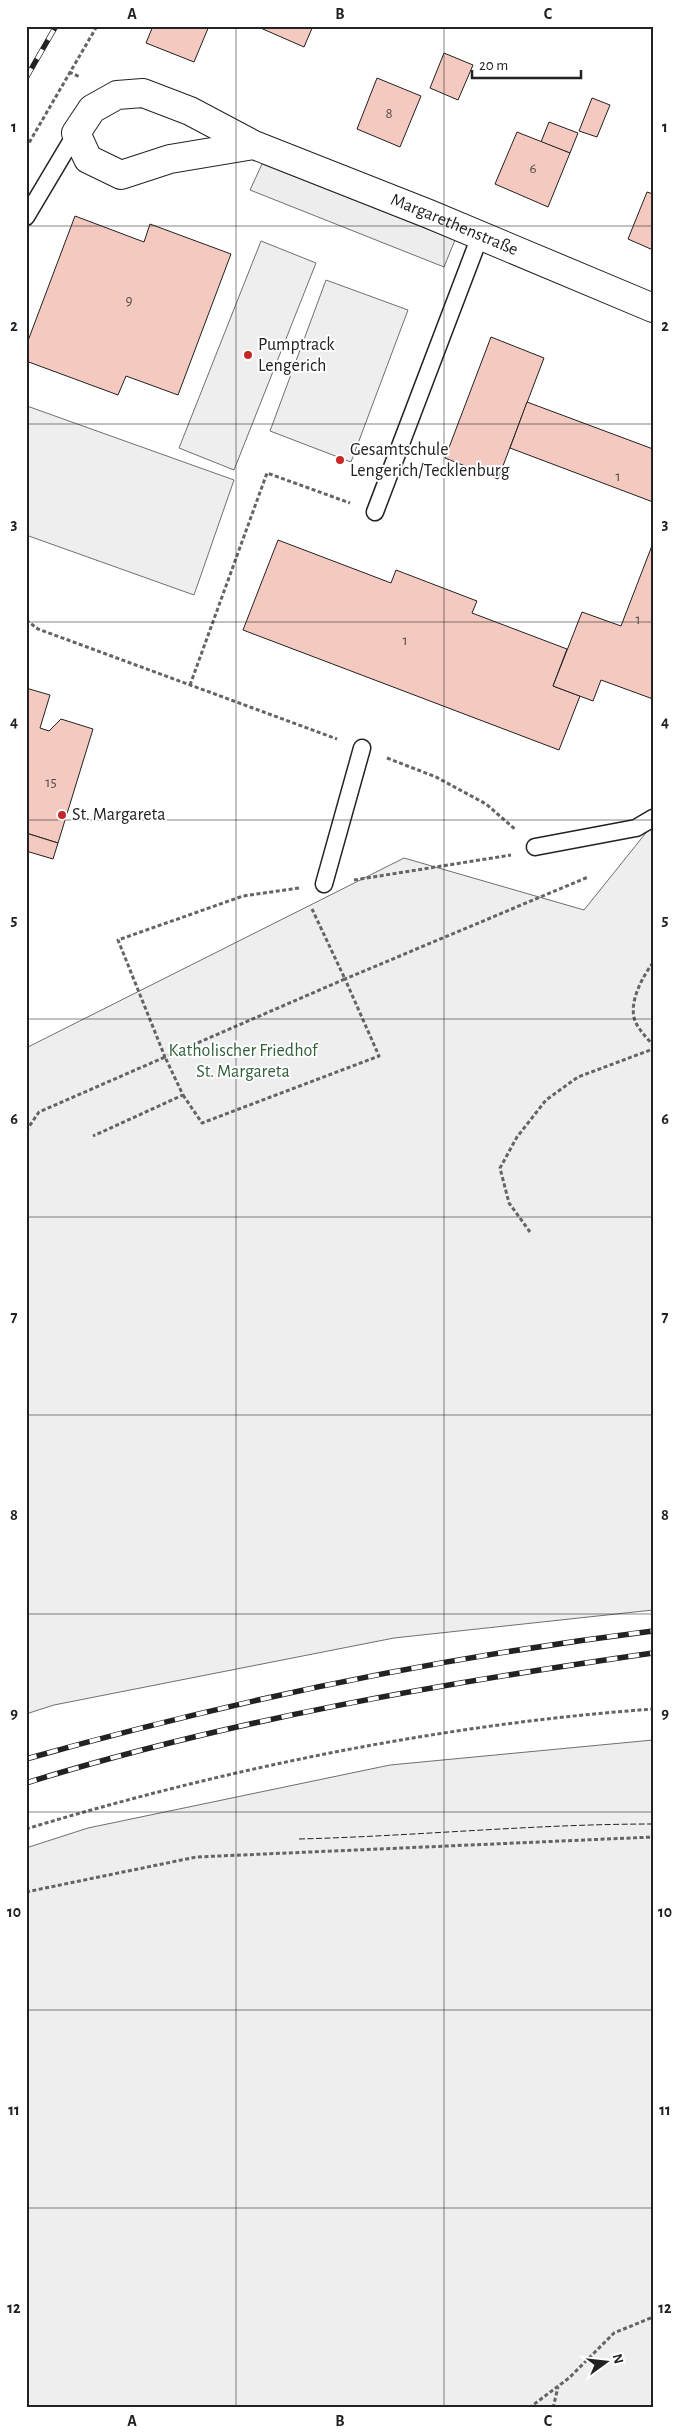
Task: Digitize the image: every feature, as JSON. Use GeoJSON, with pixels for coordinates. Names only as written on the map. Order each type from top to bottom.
{"type":"FeatureCollection","features":[{"type":"Feature","properties":{"kind":"street","name":"Margarethenstraße"},"geometry":{"type":"LineString","coordinates":[[76,133],[92,109],[117,95],[143,93],[190,111],[254,145],[653,308]]}},
{"type":"Feature","properties":{"kind":"street"},"geometry":{"type":"LineString","coordinates":[[76,133],[88,159],[121,175],[170,159],[254,145]]}},
{"type":"Feature","properties":{"kind":"lane","name":"Margarethenstraße"},"geometry":{"type":"LineString","coordinates":[[26,217],[76,133]]}},
{"type":"Feature","properties":{"kind":"lane"},"geometry":{"type":"LineString","coordinates":[[375,512],[480,236]]}},
{"type":"Feature","properties":{"kind":"lane"},"geometry":{"type":"LineString","coordinates":[[324,884],[362,748]]}},
{"type":"Feature","properties":{"kind":"lane"},"geometry":{"type":"LineString","coordinates":[[535,847],[636,828],[653,818]]}},
{"type":"Feature","properties":{"kind":"path"},"geometry":{"type":"LineString","coordinates":[[26,148],[96,26]]}},
{"type":"Feature","properties":{"kind":"path"},"geometry":{"type":"LineString","coordinates":[[190,685],[267,473],[359,506]]}},
{"type":"Feature","properties":{"kind":"path"},"geometry":{"type":"LineString","coordinates":[[26,620],[38,629],[436,777],[486,804],[535,847]]}},
{"type":"Feature","properties":{"kind":"path"},"geometry":{"type":"LineString","coordinates":[[302,888],[379,1056],[202,1123],[183,1094],[166,1057],[118,940],[243,896],[509,855],[535,847]]}},
{"type":"Feature","properties":{"kind":"path"},"geometry":{"type":"LineString","coordinates":[[26,1131],[40,1112],[345,979],[588,877]]}},
{"type":"Feature","properties":{"kind":"path"},"geometry":{"type":"LineString","coordinates":[[530,1232],[509,1203],[500,1168],[517,1136],[546,1100],[578,1077],[653,1047],[635,1021],[635,995],[646,972],[653,963]]}},
{"type":"Feature","properties":{"kind":"path"},"geometry":{"type":"LineString","coordinates":[[93,1136],[183,1094]]}},
{"type":"Feature","properties":{"kind":"path"},"geometry":{"type":"LineString","coordinates":[[26,1830],[186,1786],[381,1743],[510,1725],[653,1709]]}},
{"type":"Feature","properties":{"kind":"path"},"geometry":{"type":"LineString","coordinates":[[26,1892],[196,1857],[653,1837]]}},
{"type":"Feature","properties":{"kind":"path"},"geometry":{"type":"LineString","coordinates":[[529,2408],[558,2386],[614,2334],[653,2317]]}},
{"type":"Feature","properties":{"kind":"path"},"geometry":{"type":"LineString","coordinates":[[553,2408],[558,2386]]}},
{"type":"Feature","properties":{"kind":"green space","name":"Pumptrack Lengerich"},"geometry":{"type":"Polygon","coordinates":[[[261,241],[316,263],[234,470],[179,448],[261,241]]]}},
{"type":"Feature","properties":{"kind":"green space"},"geometry":{"type":"Polygon","coordinates":[[[326,280],[408,310],[351,462],[270,431],[326,280]]]}},
{"type":"Feature","properties":{"kind":"green space"},"geometry":{"type":"Polygon","coordinates":[[[27,406],[234,480],[194,595],[26,535],[27,406]]]}},
{"type":"Feature","properties":{"kind":"green space","name":"Katholischer Friedhof St. Margareta"},"geometry":{"type":"Polygon","coordinates":[[[653,824],[653,1610],[394,1638],[54,1705],[26,1714],[26,1048],[404,858],[584,910],[653,824]]]}},
{"type":"Feature","properties":{"kind":"green space"},"geometry":{"type":"Polygon","coordinates":[[[653,1740],[653,2408],[26,2408],[26,1848],[88,1828],[390,1765],[653,1740]]]}},
{"type":"Feature","properties":{"kind":"shaded area"},"geometry":{"type":"Polygon","coordinates":[[[262,164],[455,240],[444,267],[250,190],[262,164]]]}},
{"type":"Feature","properties":{"kind":"building"},"geometry":{"type":"Polygon","coordinates":[[[153,26],[209,26],[194,62],[146,43],[153,26]]]}},
{"type":"Feature","properties":{"kind":"building"},"geometry":{"type":"Polygon","coordinates":[[[256,26],[313,26],[304,47],[256,26]]]}},
{"type":"Feature","properties":{"kind":"building"},"geometry":{"type":"Polygon","coordinates":[[[444,53],[473,65],[458,100],[430,88],[444,53]]]}},
{"type":"Feature","properties":{"kind":"building"},"geometry":{"type":"Polygon","coordinates":[[[377,78],[421,96],[400,147],[357,129],[377,78]]]}},
{"type":"Feature","properties":{"kind":"building"},"geometry":{"type":"Polygon","coordinates":[[[592,98],[610,105],[597,137],[579,131],[592,98]]]}},
{"type":"Feature","properties":{"kind":"building"},"geometry":{"type":"Polygon","coordinates":[[[549,122],[578,133],[570,153],[541,142],[549,122]]]}},
{"type":"Feature","properties":{"kind":"building"},"geometry":{"type":"Polygon","coordinates":[[[517,132],[570,153],[548,207],[495,184],[517,132]]]}},
{"type":"Feature","properties":{"kind":"building"},"geometry":{"type":"Polygon","coordinates":[[[647,192],[653,194],[653,250],[628,239],[647,192]]]}},
{"type":"Feature","properties":{"kind":"building"},"geometry":{"type":"Polygon","coordinates":[[[75,216],[144,242],[150,224],[231,254],[178,395],[126,376],[118,395],[26,361],[26,346],[75,216]]]}},
{"type":"Feature","properties":{"kind":"building"},"geometry":{"type":"Polygon","coordinates":[[[491,337],[544,358],[498,479],[445,458],[491,337]]]}},
{"type":"Feature","properties":{"kind":"building"},"geometry":{"type":"Polygon","coordinates":[[[527,402],[653,449],[653,502],[510,448],[527,402]]]}},
{"type":"Feature","properties":{"kind":"building"},"geometry":{"type":"Polygon","coordinates":[[[278,540],[391,583],[396,570],[477,601],[472,613],[567,649],[553,686],[580,696],[559,750],[243,630],[278,540]]]}},
{"type":"Feature","properties":{"kind":"building"},"geometry":{"type":"Polygon","coordinates":[[[653,543],[653,699],[601,680],[593,701],[553,686],[582,612],[621,626],[653,543]]]}},
{"type":"Feature","properties":{"kind":"building"},"geometry":{"type":"Polygon","coordinates":[[[26,688],[50,695],[40,728],[49,731],[61,719],[93,729],[58,843],[26,833],[26,688]]]}},
{"type":"Feature","properties":{"kind":"building"},"geometry":{"type":"Polygon","coordinates":[[[26,833],[58,843],[53,859],[26,851],[26,833]]]}},
{"type":"Feature","properties":{"kind":"railway"},"geometry":{"type":"LineString","coordinates":[[26,78],[56,26]]}},
{"type":"Feature","properties":{"kind":"railway"},"geometry":{"type":"LineString","coordinates":[[26,1759],[181,1718],[337,1683],[495,1654],[653,1631]]}},
{"type":"Feature","properties":{"kind":"railway"},"geometry":{"type":"LineString","coordinates":[[26,1783],[180,1740],[258,1722],[495,1677],[653,1653]]}},
{"type":"Feature","properties":{"kind":"fence"},"geometry":{"type":"LineString","coordinates":[[299,1839],[564,1826],[653,1824]]}},
{"type":"Feature","properties":{"kind":"place","name":"Pumptrack Lengerich"},"geometry":{"type":"Point","coordinates":[248,355]}},
{"type":"Feature","properties":{"kind":"place","name":"Gesamtschule Lengerich/Tecklenburg"},"geometry":{"type":"Point","coordinates":[340,460]}},
{"type":"Feature","properties":{"kind":"place","name":"St. Margareta"},"geometry":{"type":"Point","coordinates":[62,815]}}]}
